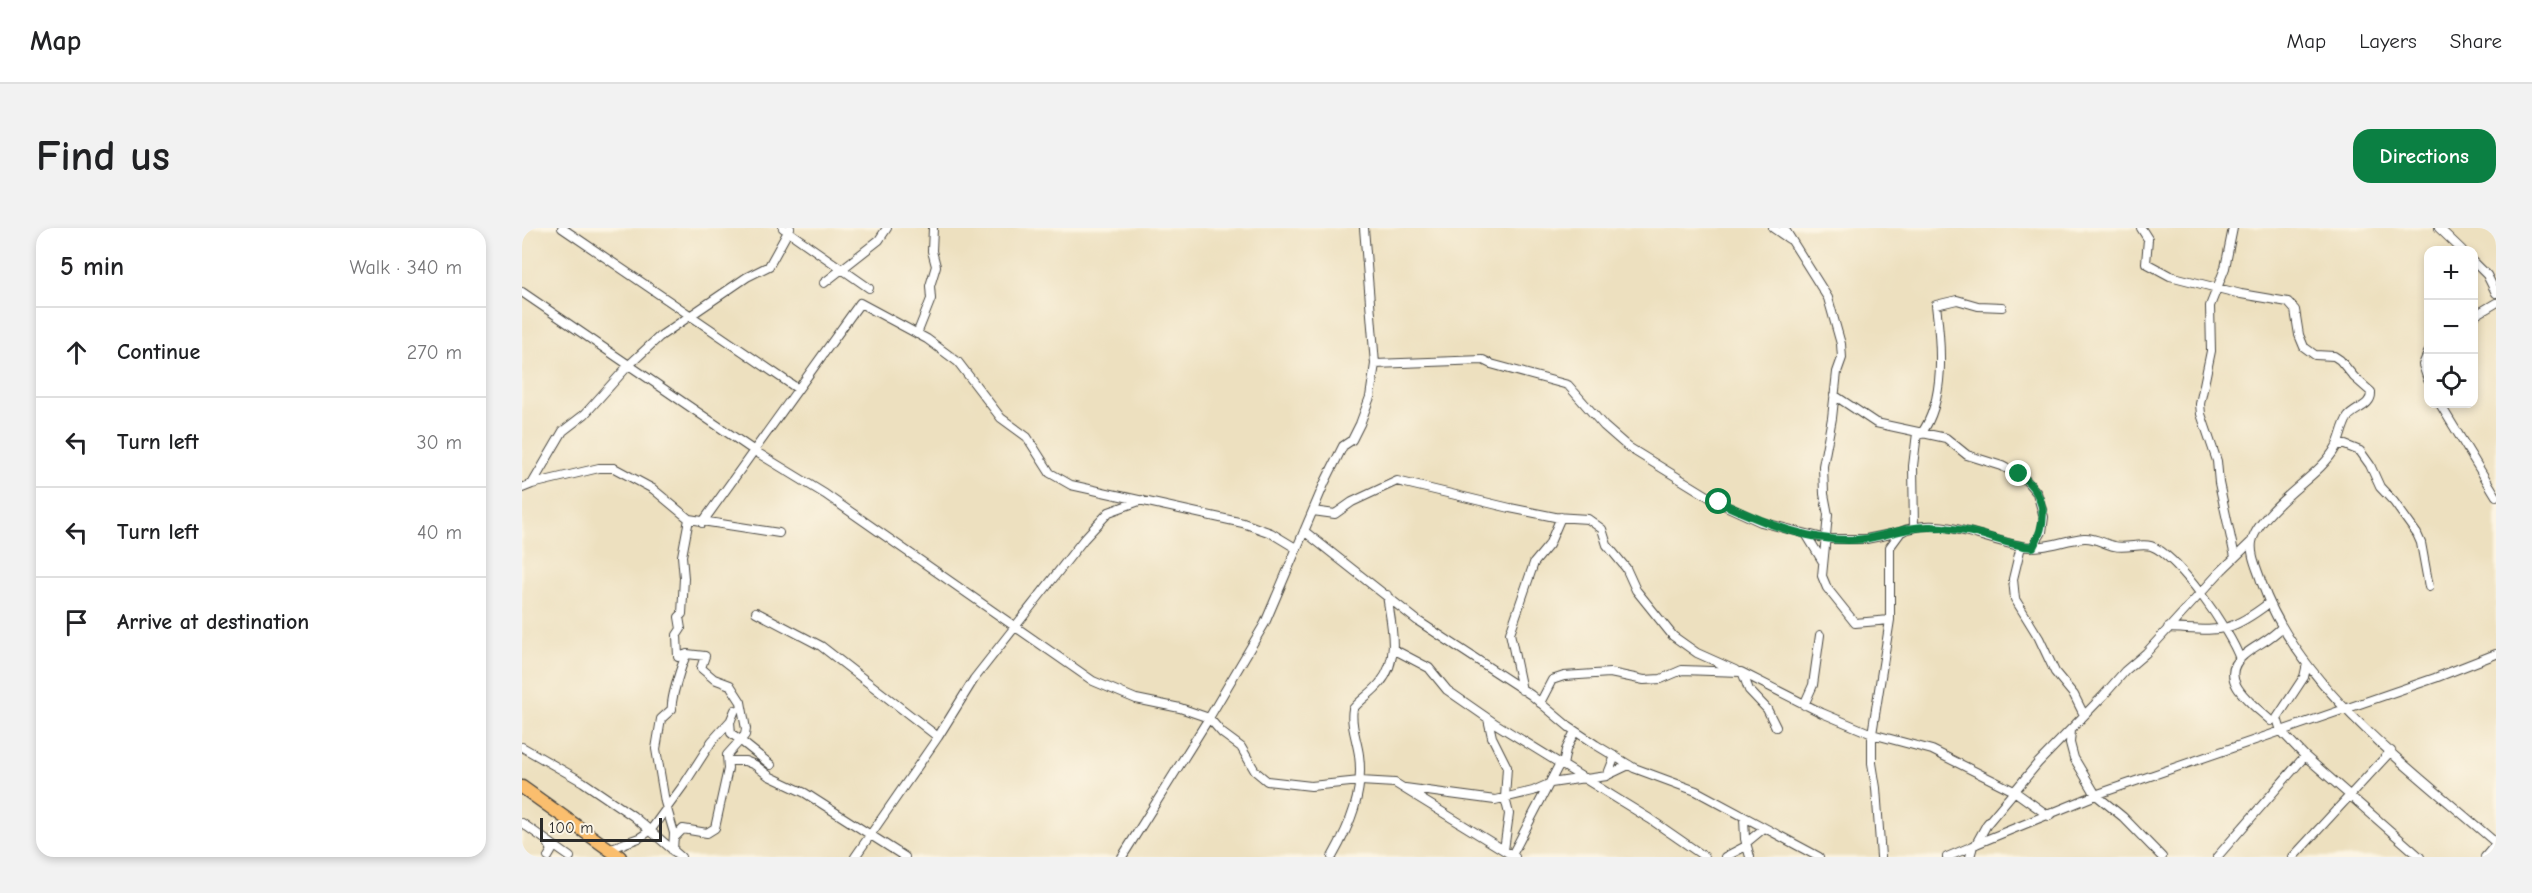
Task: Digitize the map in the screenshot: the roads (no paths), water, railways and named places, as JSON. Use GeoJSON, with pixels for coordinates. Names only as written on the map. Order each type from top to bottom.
{"type":"FeatureCollection","features":[{"type":"Feature","properties":{"kind":"highway"},"geometry":{"type":"LineString","coordinates":[[522,788],[620,857]]}},
{"type":"Feature","properties":{"kind":"street"},"geometry":{"type":"LineString","coordinates":[[562,228],[798,389]]}},
{"type":"Feature","properties":{"kind":"street"},"geometry":{"type":"LineString","coordinates":[[824,283],[879,240],[887,228]]}},
{"type":"Feature","properties":{"kind":"street"},"geometry":{"type":"LineString","coordinates":[[917,334],[931,299],[930,286],[936,266],[932,250],[933,228]]}},
{"type":"Feature","properties":{"kind":"street"},"geometry":{"type":"LineString","coordinates":[[1122,857],[1265,623],[1296,546],[1343,446],[1352,440],[1360,424],[1370,397],[1375,364],[1365,228]]}},
{"type":"Feature","properties":{"kind":"street"},"geometry":{"type":"LineString","coordinates":[[1773,228],[1789,239]]}},
{"type":"Feature","properties":{"kind":"street"},"geometry":{"type":"LineString","coordinates":[[1784,228],[1828,298],[1842,351],[1823,466],[1824,494],[1828,515],[1823,562],[1824,581],[1855,623],[1890,620]]}},
{"type":"Feature","properties":{"kind":"street"},"geometry":{"type":"LineString","coordinates":[[1970,857],[1974,845],[1988,824],[2038,763],[2252,541],[2282,501],[2318,469],[2337,445],[2348,416],[2372,396],[2370,390],[2354,377],[2340,360],[2334,356],[2315,355],[2304,347],[2299,335],[2295,310],[2288,302],[2169,276],[2146,263],[2148,239],[2141,228]]}},
{"type":"Feature","properties":{"kind":"street"},"geometry":{"type":"LineString","coordinates":[[2233,228],[2225,268],[2209,312],[2211,351],[2201,393],[2201,414],[2217,461],[2219,483],[2235,557]]}},
{"type":"Feature","properties":{"kind":"street"},"geometry":{"type":"LineString","coordinates":[[2439,228],[2458,246]]}},
{"type":"Feature","properties":{"kind":"street"},"geometry":{"type":"LineString","coordinates":[[531,484],[562,430],[585,414],[628,366],[659,337],[747,277],[769,266],[787,229],[869,288]]}},
{"type":"Feature","properties":{"kind":"street"},"geometry":{"type":"LineString","coordinates":[[2478,266],[2487,275],[2496,293]]}},
{"type":"Feature","properties":{"kind":"street"},"geometry":{"type":"LineString","coordinates":[[522,292],[753,450],[825,494],[1106,688],[1136,699],[1180,708],[1209,718],[1222,733],[1241,747],[1255,771],[1268,781],[1311,786],[1386,781],[1403,788],[1509,854]]}},
{"type":"Feature","properties":{"kind":"street"},"geometry":{"type":"LineString","coordinates":[[1914,528],[1913,466],[1919,433],[1928,424],[1936,398],[1939,358],[1936,304],[1957,300],[1978,306],[2002,308]]}},
{"type":"Feature","properties":{"kind":"street"},"geometry":{"type":"LineString","coordinates":[[702,523],[860,303],[917,334],[958,362],[1001,418],[1027,437],[1050,473],[1071,484],[1243,523],[1271,533],[1294,547],[1296,546]]}},
{"type":"Feature","properties":{"kind":"street"},"geometry":{"type":"LineString","coordinates":[[2478,314],[2496,303]]}},
{"type":"Feature","properties":{"kind":"street"},"geometry":{"type":"LineString","coordinates":[[1375,364],[1482,360],[1566,385],[1604,426],[1628,447],[1719,502],[1761,522],[1827,539],[1858,540],[1914,528],[1931,527],[1979,534],[2021,546],[2033,547],[2085,538],[2117,547],[2150,546],[2163,553],[2186,574],[2225,629],[2240,658]]}},
{"type":"Feature","properties":{"kind":"street"},"geometry":{"type":"LineString","coordinates":[[1834,394],[1866,418],[1946,438],[1967,455],[2019,474],[2037,494],[2044,517],[2042,532],[2033,547]]}},
{"type":"Feature","properties":{"kind":"street"},"geometry":{"type":"LineString","coordinates":[[2442,408],[2496,496]]}},
{"type":"Feature","properties":{"kind":"street"},"geometry":{"type":"LineString","coordinates":[[2337,445],[2345,445],[2360,451],[2370,465],[2380,487],[2417,534],[2421,543],[2429,587]]}},
{"type":"Feature","properties":{"kind":"street"},"geometry":{"type":"LineString","coordinates":[[522,488],[599,468],[614,468],[653,489],[689,519],[702,523],[779,533]]}},
{"type":"Feature","properties":{"kind":"street"},"geometry":{"type":"LineString","coordinates":[[1313,511],[1335,514],[1352,502],[1398,480],[1510,508],[1561,517],[1581,517],[1595,522],[1602,529],[1607,545],[1626,568],[1636,590],[1674,636],[1697,653],[1804,705],[1872,734],[1932,750],[2014,791],[2049,816]]}},
{"type":"Feature","properties":{"kind":"street"},"geometry":{"type":"LineString","coordinates":[[855,857],[938,737],[974,679],[1084,539],[1109,512],[1143,499]]}},
{"type":"Feature","properties":{"kind":"street"},"geometry":{"type":"LineString","coordinates":[[1522,690],[1510,633],[1534,562],[1549,545],[1561,517]]}},
{"type":"Feature","properties":{"kind":"street"},"geometry":{"type":"LineString","coordinates":[[675,837],[683,830],[707,833],[715,828],[728,769],[727,755],[740,742],[746,729],[741,702],[730,685],[714,679],[701,668],[705,656],[687,654],[678,657],[676,635],[681,629],[684,578],[682,556],[689,519]]}},
{"type":"Feature","properties":{"kind":"street"},"geometry":{"type":"LineString","coordinates":[[1304,531],[1418,621],[1522,690],[1575,731],[1629,765],[1696,791],[1818,857]]}},
{"type":"Feature","properties":{"kind":"street"},"geometry":{"type":"LineString","coordinates":[[1881,857],[1872,763],[1872,734],[1892,600],[1890,544],[1901,532]]}},
{"type":"Feature","properties":{"kind":"street"},"geometry":{"type":"LineString","coordinates":[[1806,534],[1823,562]]}},
{"type":"Feature","properties":{"kind":"street"},"geometry":{"type":"LineString","coordinates":[[2252,541],[2251,552],[2269,603],[2307,664],[2346,708],[2391,751],[2496,843],[2485,857]]}},
{"type":"Feature","properties":{"kind":"street"},"geometry":{"type":"LineString","coordinates":[[2021,546],[2013,579],[2015,599],[2039,638],[2055,672],[2074,695],[2084,715]]}},
{"type":"Feature","properties":{"kind":"street"},"geometry":{"type":"LineString","coordinates":[[1332,857],[1350,824],[1360,781],[1359,756],[1352,720],[1353,709],[1382,682],[1392,662],[1393,649],[1387,595]]}},
{"type":"Feature","properties":{"kind":"street"},"geometry":{"type":"LineString","coordinates":[[2168,628],[2202,631],[2225,629],[2269,603]]}},
{"type":"Feature","properties":{"kind":"street"},"geometry":{"type":"LineString","coordinates":[[756,612],[821,646],[938,737]]}},
{"type":"Feature","properties":{"kind":"street"},"geometry":{"type":"LineString","coordinates":[[2271,721],[2239,691],[2234,683],[2234,669],[2240,658],[2264,644],[2282,627]]}},
{"type":"Feature","properties":{"kind":"street"},"geometry":{"type":"LineString","coordinates":[[1804,705],[1813,685],[1820,635]]}},
{"type":"Feature","properties":{"kind":"street"},"geometry":{"type":"LineString","coordinates":[[1393,649],[1429,668],[1447,690],[1488,719],[1705,857]]}},
{"type":"Feature","properties":{"kind":"street"},"geometry":{"type":"LineString","coordinates":[[673,851],[675,837],[657,757],[657,742],[662,719],[672,709],[670,702],[677,687],[681,665],[687,654]]}},
{"type":"Feature","properties":{"kind":"street"},"geometry":{"type":"LineString","coordinates":[[1947,857],[2096,795],[2496,654]]}},
{"type":"Feature","properties":{"kind":"street"},"geometry":{"type":"LineString","coordinates":[[2307,664],[2304,677],[2277,718],[2281,731],[2305,756],[2420,857]]}},
{"type":"Feature","properties":{"kind":"street"},"geometry":{"type":"LineString","coordinates":[[1540,703],[1552,680],[1564,676],[1614,673],[1644,680],[1661,680],[1682,670],[1742,673]]}},
{"type":"Feature","properties":{"kind":"street"},"geometry":{"type":"LineString","coordinates":[[1742,673],[1749,690],[1767,709],[1776,728]]}},
{"type":"Feature","properties":{"kind":"street"},"geometry":{"type":"LineString","coordinates":[[735,710],[730,733],[771,765]]}},
{"type":"Feature","properties":{"kind":"street"},"geometry":{"type":"LineString","coordinates":[[1488,719],[1492,737],[1507,767],[1505,798],[1509,814],[1509,854]]}},
{"type":"Feature","properties":{"kind":"street"},"geometry":{"type":"LineString","coordinates":[[609,849],[639,838],[650,831],[712,741],[731,720]]}},
{"type":"Feature","properties":{"kind":"street"},"geometry":{"type":"LineString","coordinates":[[2071,730],[2070,743],[2074,758],[2096,795],[2123,817],[2162,857]]}},
{"type":"Feature","properties":{"kind":"street"},"geometry":{"type":"LineString","coordinates":[[1509,854],[1551,783],[1575,731]]}},
{"type":"Feature","properties":{"kind":"street"},"geometry":{"type":"LineString","coordinates":[[522,747],[583,782],[650,831],[681,857]]}},
{"type":"Feature","properties":{"kind":"street"},"geometry":{"type":"LineString","coordinates":[[2293,857],[2391,751]]}},
{"type":"Feature","properties":{"kind":"street"},"geometry":{"type":"LineString","coordinates":[[1608,775],[1615,756]]}},
{"type":"Feature","properties":{"kind":"street"},"geometry":{"type":"LineString","coordinates":[[2217,857],[2305,756]]}},
{"type":"Feature","properties":{"kind":"street"},"geometry":{"type":"LineString","coordinates":[[728,761],[745,761],[755,765],[769,776],[805,793],[905,857]]}},
{"type":"Feature","properties":{"kind":"street"},"geometry":{"type":"LineString","coordinates":[[1403,788],[1482,800],[1505,798],[1551,783],[1604,778],[1629,765]]}},
{"type":"Feature","properties":{"kind":"street"},"geometry":{"type":"LineString","coordinates":[[1744,818],[1746,845],[1750,857]]}},
{"type":"Feature","properties":{"kind":"street"},"geometry":{"type":"LineString","coordinates":[[522,823],[570,857]]}},
{"type":"Feature","properties":{"kind":"street"},"geometry":{"type":"LineString","coordinates":[[1725,857],[1746,845],[1763,828]]}},
{"type":"Feature","properties":{"kind":"street"},"geometry":{"type":"LineString","coordinates":[[547,841],[552,850],[548,857]]}}]}
